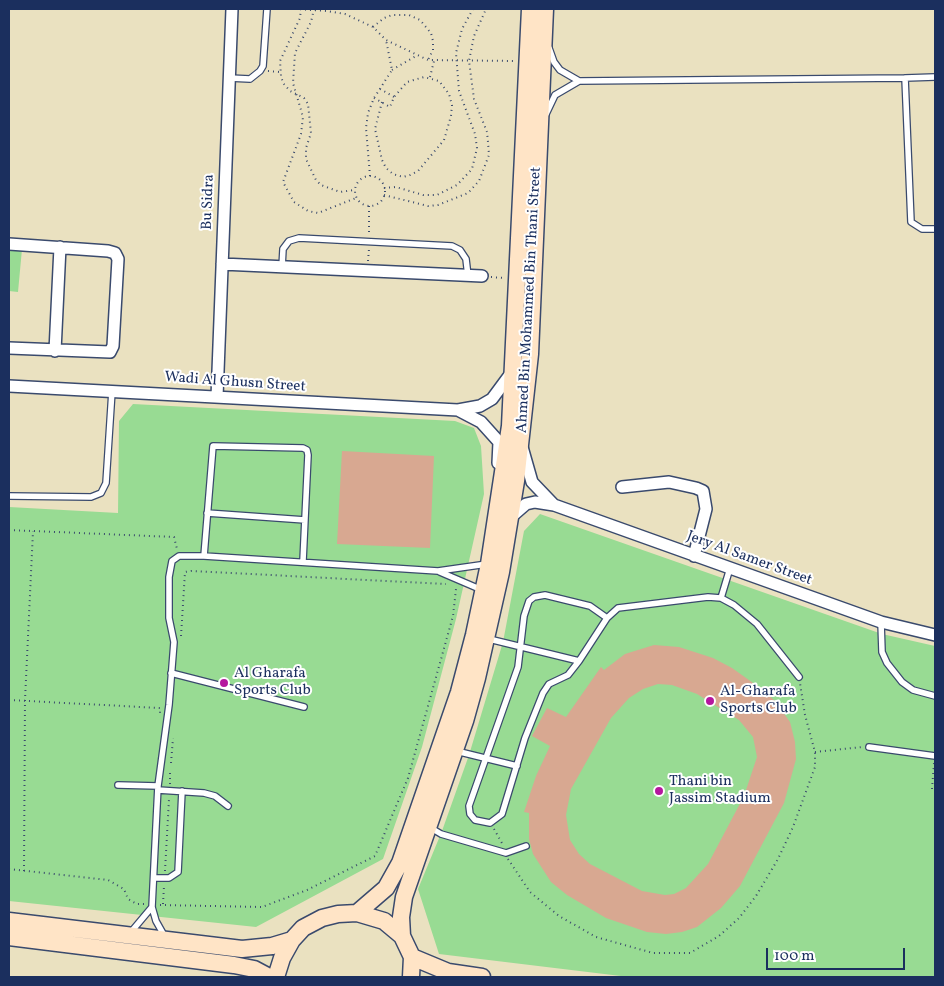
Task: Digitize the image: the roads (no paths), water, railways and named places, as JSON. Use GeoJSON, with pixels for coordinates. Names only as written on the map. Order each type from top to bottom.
{"type":"FeatureCollection","features":[{"type":"Feature","properties":{"kind":"street","name":"Bu Sidra"},"geometry":{"type":"LineString","coordinates":[[217,396],[232,9]]}},
{"type":"Feature","properties":{"kind":"street","name":"Ahmed Bin Mohammed Bin Thani Street"},"geometry":{"type":"LineString","coordinates":[[402,936],[401,916],[404,898],[455,751],[487,638],[504,516],[514,368],[530,9]]}},
{"type":"Feature","properties":{"kind":"street","name":"Ahmed Bin Mohammed Bin Thani Street"},"geometry":{"type":"LineString","coordinates":[[357,913],[386,888],[400,863],[459,692],[472,643],[482,590],[504,516],[521,446],[530,354],[545,9]]}},
{"type":"Feature","properties":{"kind":"street"},"geometry":{"type":"LineString","coordinates":[[9,244],[111,251],[117,256],[118,263],[112,350],[105,353],[9,348]]}},
{"type":"Feature","properties":{"kind":"street"},"geometry":{"type":"LineString","coordinates":[[55,351],[60,247]]}},
{"type":"Feature","properties":{"kind":"street"},"geometry":{"type":"LineString","coordinates":[[222,264],[482,276]]}},
{"type":"Feature","properties":{"kind":"street","name":"Wadi Al Ghusn Street"},"geometry":{"type":"LineString","coordinates":[[9,386],[217,396],[392,408],[458,410],[480,406],[492,399],[514,368]]}},
{"type":"Feature","properties":{"kind":"street","name":"Wadi Al Ghusn Street"},"geometry":{"type":"LineString","coordinates":[[458,410],[481,422],[499,442],[504,516]]}},
{"type":"Feature","properties":{"kind":"street","name":"Jery Al Samer Street"},"geometry":{"type":"LineString","coordinates":[[521,446],[532,482],[554,505]]}},
{"type":"Feature","properties":{"kind":"street"},"geometry":{"type":"LineString","coordinates":[[622,487],[669,482],[702,491],[706,509],[694,556]]}},
{"type":"Feature","properties":{"kind":"street","name":"Jery Al Samer Street"},"geometry":{"type":"LineString","coordinates":[[504,516],[526,504],[535,502],[554,505],[881,622],[935,635]]}},
{"type":"Feature","properties":{"kind":"street"},"geometry":{"type":"LineString","coordinates":[[276,977],[282,958],[292,940],[303,928],[322,918],[357,913],[384,921],[402,936],[412,957],[412,977]]}},
{"type":"Feature","properties":{"kind":"street"},"geometry":{"type":"LineString","coordinates":[[9,921],[242,949],[272,946],[292,940]]}},
{"type":"Feature","properties":{"kind":"street"},"geometry":{"type":"LineString","coordinates":[[9,937],[201,960],[254,969],[269,977]]}},
{"type":"Feature","properties":{"kind":"street"},"geometry":{"type":"LineString","coordinates":[[412,957],[448,972],[482,977]]}},
{"type":"Feature","properties":{"kind":"street"},"geometry":{"type":"LineString","coordinates":[[201,960],[227,977]]}},
{"type":"Feature","properties":{"kind":"lane"},"geometry":{"type":"LineString","coordinates":[[229,78],[250,80],[263,66],[268,9]]}},
{"type":"Feature","properties":{"kind":"lane"},"geometry":{"type":"LineString","coordinates":[[544,37],[554,62],[560,70],[579,81]]}},
{"type":"Feature","properties":{"kind":"lane"},"geometry":{"type":"LineString","coordinates":[[540,130],[555,95],[579,81],[935,77]]}},
{"type":"Feature","properties":{"kind":"lane"},"geometry":{"type":"LineString","coordinates":[[905,78],[911,222],[922,229],[935,229]]}},
{"type":"Feature","properties":{"kind":"lane"},"geometry":{"type":"LineString","coordinates":[[282,267],[283,249],[289,241],[294,239],[452,246],[460,250],[466,259],[468,276]]}},
{"type":"Feature","properties":{"kind":"lane"},"geometry":{"type":"LineString","coordinates":[[9,496],[91,498],[101,493],[106,483],[112,391]]}},
{"type":"Feature","properties":{"kind":"lane"},"geometry":{"type":"LineString","coordinates":[[204,556],[213,446],[303,448],[307,450],[308,454],[303,561]]}},
{"type":"Feature","properties":{"kind":"lane"},"geometry":{"type":"LineString","coordinates":[[207,513],[305,520]]}},
{"type":"Feature","properties":{"kind":"lane"},"geometry":{"type":"LineString","coordinates":[[169,941],[159,926],[152,906],[158,788],[174,642],[169,618],[169,577],[172,561],[179,556],[204,556],[438,571],[489,564]]}},
{"type":"Feature","properties":{"kind":"lane"},"geometry":{"type":"LineString","coordinates":[[721,598],[730,568]]}},
{"type":"Feature","properties":{"kind":"lane"},"geometry":{"type":"LineString","coordinates":[[438,571],[482,590]]}},
{"type":"Feature","properties":{"kind":"lane"},"geometry":{"type":"LineString","coordinates":[[607,618],[590,606],[544,595],[534,597],[529,601],[524,616],[522,646],[518,667],[469,806],[470,814],[475,820],[490,823],[502,814],[525,738],[543,693],[549,684],[568,675],[580,661],[607,618],[618,608],[708,597],[721,598],[734,605],[757,624],[799,677]]}},
{"type":"Feature","properties":{"kind":"lane"},"geometry":{"type":"LineString","coordinates":[[881,622],[882,652],[887,663],[902,682],[913,690],[935,696]]}},
{"type":"Feature","properties":{"kind":"lane"},"geometry":{"type":"LineString","coordinates":[[487,638],[580,661]]}},
{"type":"Feature","properties":{"kind":"lane"},"geometry":{"type":"LineString","coordinates":[[171,673],[304,707]]}},
{"type":"Feature","properties":{"kind":"lane"},"geometry":{"type":"LineString","coordinates":[[869,747],[935,756]]}},
{"type":"Feature","properties":{"kind":"lane"},"geometry":{"type":"LineString","coordinates":[[455,751],[517,766]]}},
{"type":"Feature","properties":{"kind":"lane"},"geometry":{"type":"LineString","coordinates":[[118,785],[158,788],[215,796],[228,806]]}},
{"type":"Feature","properties":{"kind":"lane"},"geometry":{"type":"LineString","coordinates":[[154,878],[164,879],[173,877],[178,872],[182,791]]}},
{"type":"Feature","properties":{"kind":"lane"},"geometry":{"type":"LineString","coordinates":[[429,826],[441,834],[506,853],[526,846]]}},
{"type":"Feature","properties":{"kind":"lane"},"geometry":{"type":"LineString","coordinates":[[127,935],[140,924],[152,906]]}},
{"type":"Feature","properties":{"kind":"place","name":"Al Gharafa Sports Club"},"geometry":{"type":"Point","coordinates":[224,683]}},
{"type":"Feature","properties":{"kind":"place","name":"Al-Gharafa Sports Club"},"geometry":{"type":"Point","coordinates":[710,701]}},
{"type":"Feature","properties":{"kind":"place","name":"Thani bin Jassim Stadium"},"geometry":{"type":"Point","coordinates":[659,791]}}]}
